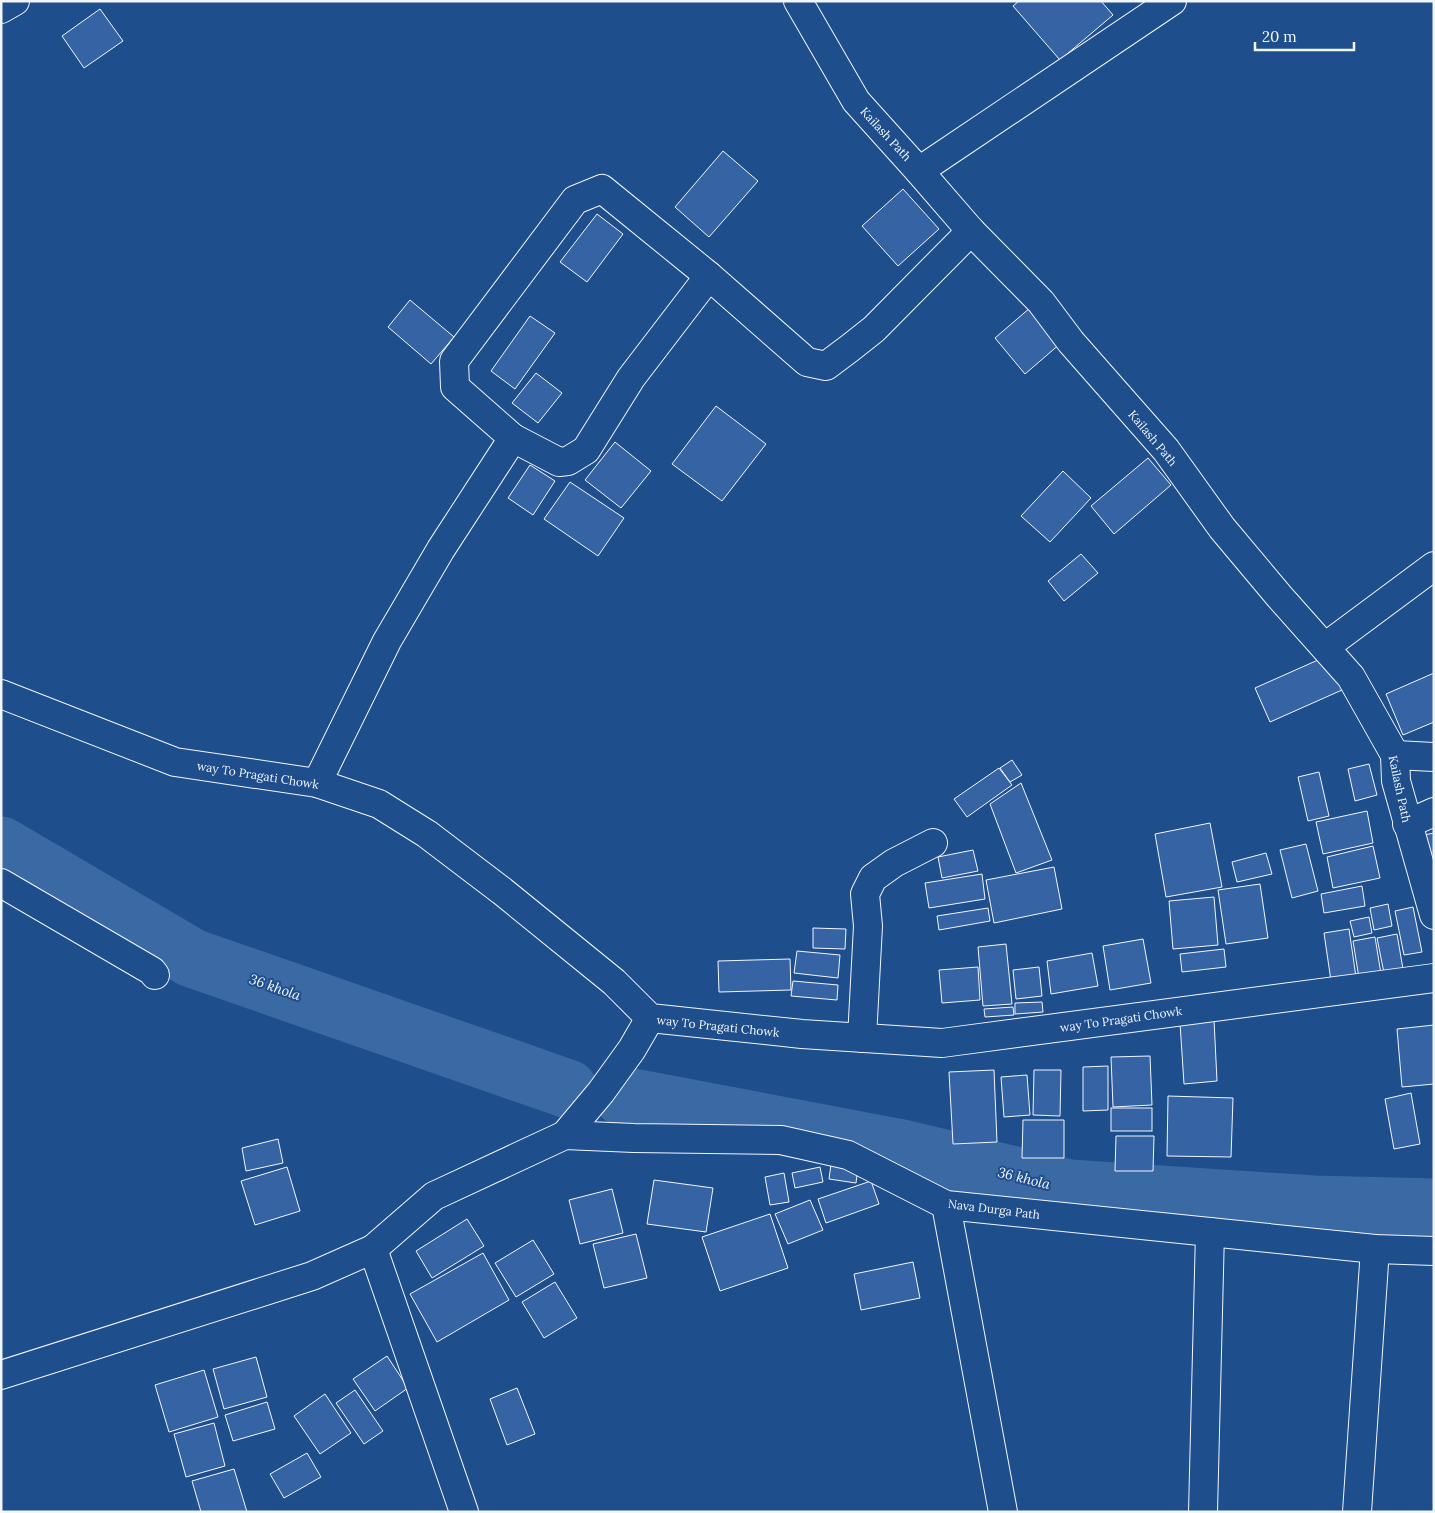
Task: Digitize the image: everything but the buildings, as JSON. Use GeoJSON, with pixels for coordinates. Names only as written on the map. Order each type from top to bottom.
{"type":"FeatureCollection","features":[{"type":"Feature","properties":{"kind":"street"},"geometry":{"type":"LineString","coordinates":[[1,9],[15,1]]}},
{"type":"Feature","properties":{"kind":"street"},"geometry":{"type":"LineString","coordinates":[[919,171],[1172,1]]}},
{"type":"Feature","properties":{"kind":"street","name":"Kailash Path"},"geometry":{"type":"LineString","coordinates":[[809,5],[856,101],[970,231],[1041,302],[1071,342],[1166,450],[1222,528],[1351,677],[1394,755],[1396,781],[1434,915]]}},
{"type":"Feature","properties":{"kind":"street"},"geometry":{"type":"LineString","coordinates":[[709,276],[631,378],[586,450],[568,461],[559,462],[513,438],[455,387],[454,361],[575,200],[602,189],[709,276],[807,362],[826,366],[874,328],[970,231]]}},
{"type":"Feature","properties":{"kind":"street"},"geometry":{"type":"LineString","coordinates":[[317,783],[387,641],[441,549],[513,438]]}},
{"type":"Feature","properties":{"kind":"street"},"geometry":{"type":"LineString","coordinates":[[1325,647],[1434,566]]}},
{"type":"Feature","properties":{"kind":"street","name":"way To Pragati Chowk"},"geometry":{"type":"LineString","coordinates":[[1,694],[175,762],[317,783],[379,804],[427,834],[502,891],[614,982],[650,1018],[802,1034],[942,1043],[1434,978]]}},
{"type":"Feature","properties":{"kind":"street"},"geometry":{"type":"LineString","coordinates":[[1394,755],[1434,757]]}},
{"type":"Feature","properties":{"kind":"street"},"geometry":{"type":"LineString","coordinates":[[1407,824],[1434,812]]}},
{"type":"Feature","properties":{"kind":"street"},"geometry":{"type":"LineString","coordinates":[[862,1038],[868,926],[865,894],[873,878],[894,864],[933,843]]}},
{"type":"Feature","properties":{"kind":"street"},"geometry":{"type":"LineString","coordinates":[[1,883],[152,971],[155,975]]}},
{"type":"Feature","properties":{"kind":"street"},"geometry":{"type":"LineString","coordinates":[[1,1375],[312,1276],[373,1249],[434,1196],[565,1135],[601,1092],[632,1049],[650,1018]]}},
{"type":"Feature","properties":{"kind":"street","name":"Nava Durga Path"},"geometry":{"type":"LineString","coordinates":[[565,1135],[781,1140],[848,1155],[946,1205],[1375,1249],[1434,1251]]}},
{"type":"Feature","properties":{"kind":"street"},"geometry":{"type":"LineString","coordinates":[[946,1205],[1003,1512]]}},
{"type":"Feature","properties":{"kind":"street"},"geometry":{"type":"LineString","coordinates":[[1203,1512],[1210,1232]]}},
{"type":"Feature","properties":{"kind":"street"},"geometry":{"type":"LineString","coordinates":[[373,1249],[464,1512]]}},
{"type":"Feature","properties":{"kind":"street"},"geometry":{"type":"LineString","coordinates":[[1357,1512],[1375,1249]]}},
{"type":"Feature","properties":{"kind":"waterway","name":"36 khola"},"geometry":{"type":"LineString","coordinates":[[1,846],[192,958],[568,1089]]}},
{"type":"Feature","properties":{"kind":"waterway","name":"36 khola"},"geometry":{"type":"LineString","coordinates":[[622,1096],[902,1149],[1069,1189],[1314,1205],[1434,1208]]}}]}
